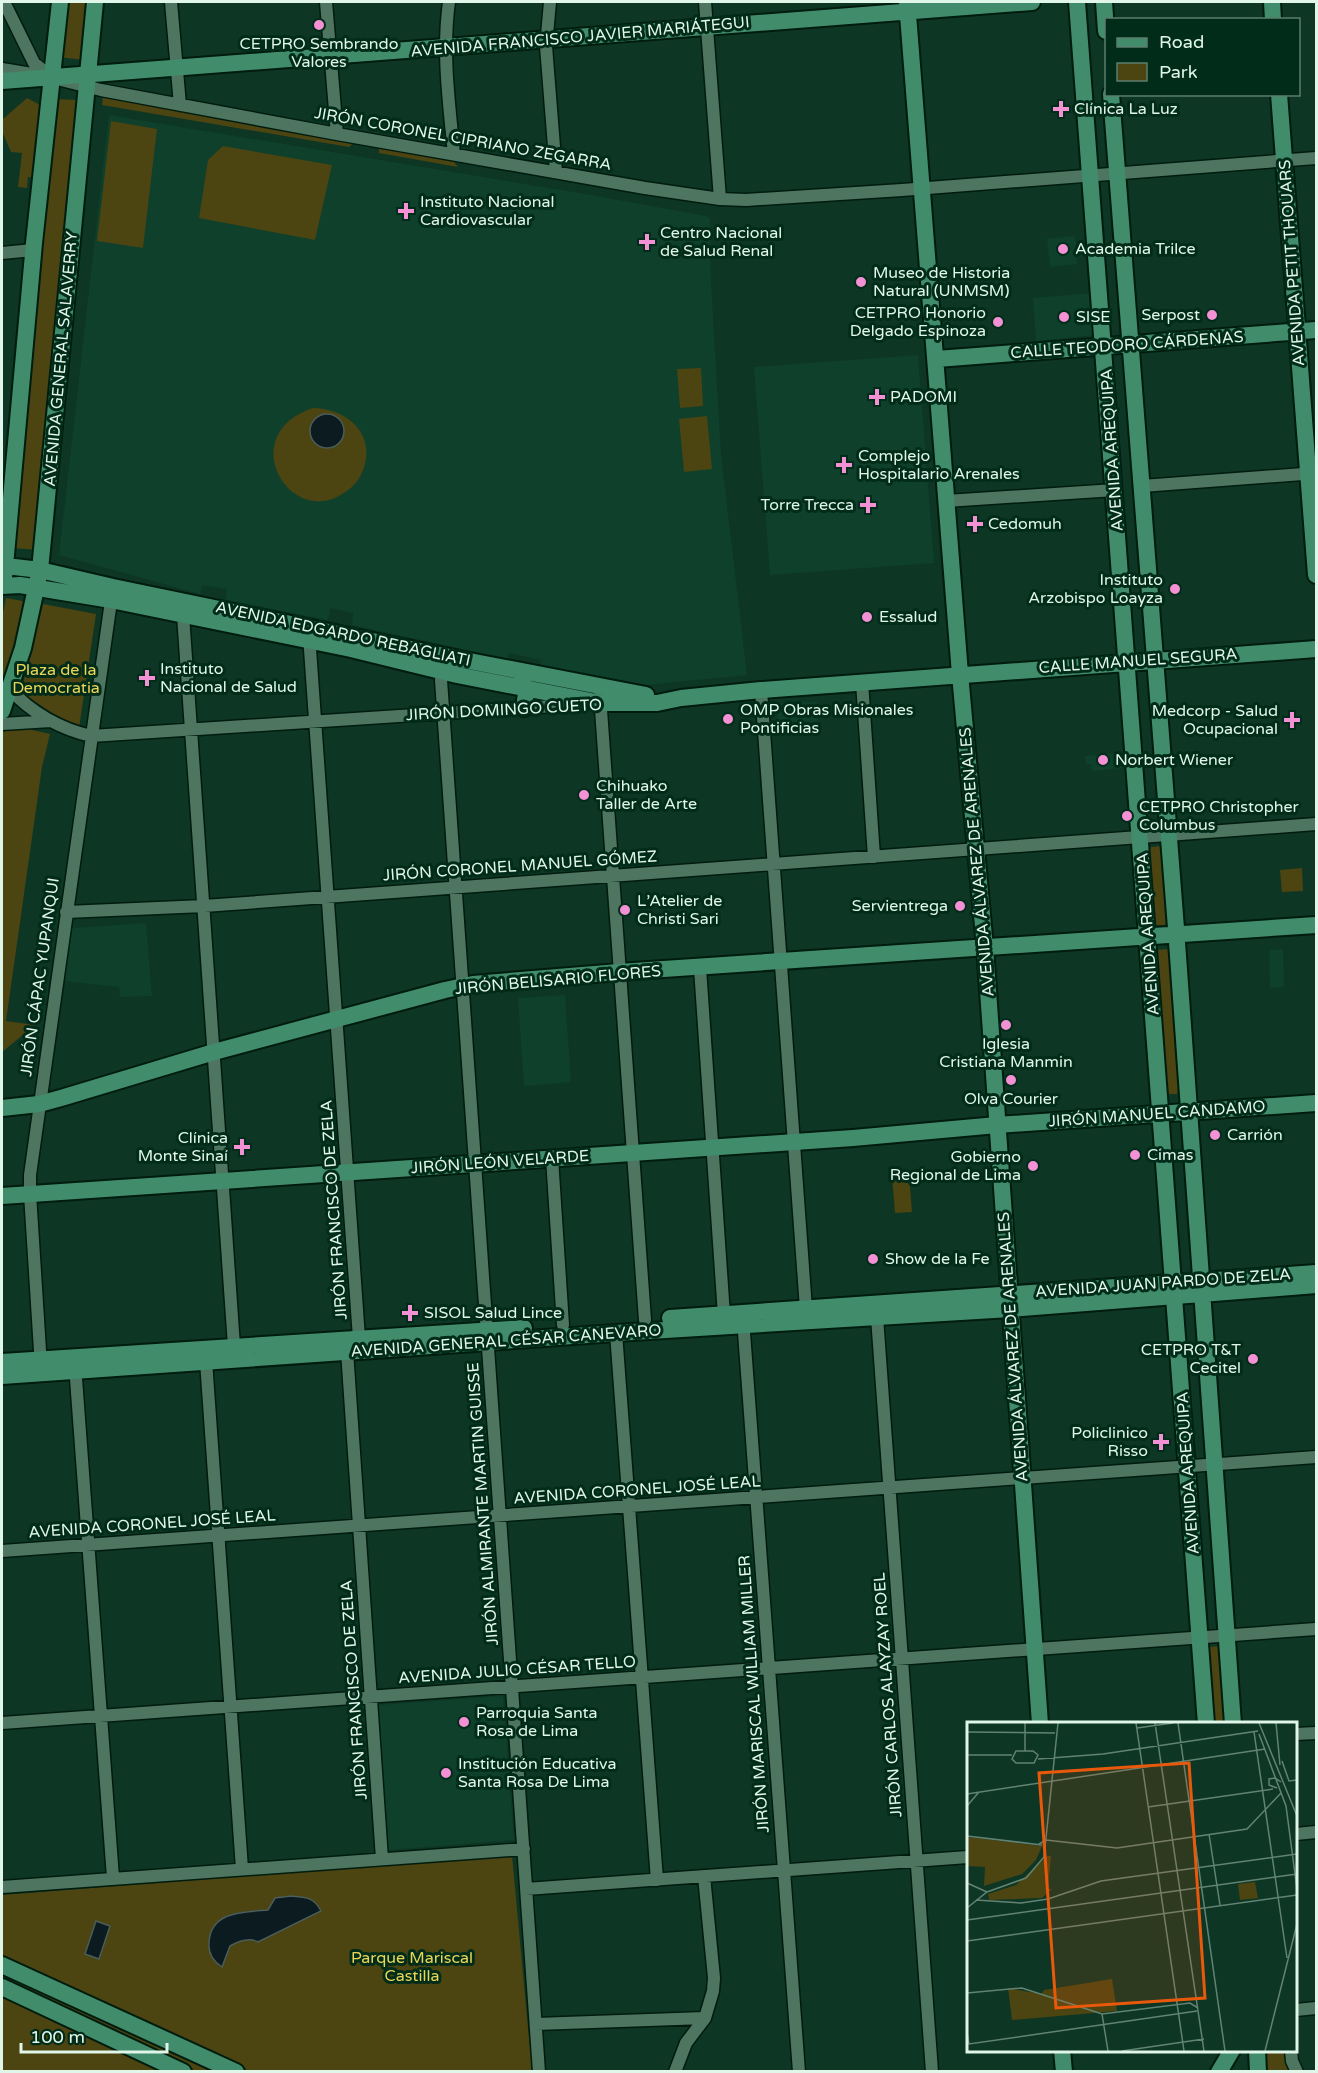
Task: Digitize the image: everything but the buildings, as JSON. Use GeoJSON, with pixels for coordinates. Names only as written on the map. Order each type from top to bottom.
{"type":"FeatureCollection","features":[{"type":"Feature","properties":{"kind":"main road"},"geometry":{"type":"LineString","coordinates":[[2,587],[6,566],[8,479],[60,2]]}},
{"type":"Feature","properties":{"kind":"main road","name":"AVENIDA GENERAL SALAVERRY"},"geometry":{"type":"LineString","coordinates":[[2,711],[23,648],[40,570],[95,2]]}},
{"type":"Feature","properties":{"kind":"main road","name":"AVENIDA FRANCISCO JAVIER MARIÁTEGUI"},"geometry":{"type":"LineString","coordinates":[[2,81],[51,77],[88,81],[177,69],[707,27],[908,6],[1032,2]]}},
{"type":"Feature","properties":{"kind":"main road","name":"AVENIDA AREQUIPA"},"geometry":{"type":"LineString","coordinates":[[1077,2],[1206,1722]]}},
{"type":"Feature","properties":{"kind":"main road"},"geometry":{"type":"LineString","coordinates":[[1104,2],[1106,18]]}},
{"type":"Feature","properties":{"kind":"main road"},"geometry":{"type":"LineString","coordinates":[[1272,2],[1273,18]]}},
{"type":"Feature","properties":{"kind":"main road","name":"AVENIDA ÁLVAREZ DE ARENALES"},"geometry":{"type":"LineString","coordinates":[[908,6],[960,674],[985,948],[1040,1722]]}},
{"type":"Feature","properties":{"kind":"main road","name":"AVENIDA AREQUIPA"},"geometry":{"type":"LineString","coordinates":[[1111,96],[1169,835],[1233,1722]]}},
{"type":"Feature","properties":{"kind":"main road","name":"AVENIDA PETIT THOUARS"},"geometry":{"type":"LineString","coordinates":[[1279,96],[1298,332],[1313,473],[1317,575]]}},
{"type":"Feature","properties":{"kind":"main road","name":"CALLE TEODORO CÁRDENAS"},"geometry":{"type":"LineString","coordinates":[[937,359],[1317,330]]}},
{"type":"Feature","properties":{"kind":"main road","name":"AVENIDA EDGARDO REBAGLIATI"},"geometry":{"type":"LineString","coordinates":[[6,566],[40,570],[183,615],[521,670],[600,695]]}},
{"type":"Feature","properties":{"kind":"main road","name":"AVENIDA EDGARDO REBAGLIATI"},"geometry":{"type":"LineString","coordinates":[[2,587],[112,594],[309,634],[444,671],[525,687],[600,695],[681,698],[761,690]]}},
{"type":"Feature","properties":{"kind":"main road","name":"CALLE MANUEL SEGURA"},"geometry":{"type":"LineString","coordinates":[[960,674],[1317,648]]}},
{"type":"Feature","properties":{"kind":"main road"},"geometry":{"type":"LineString","coordinates":[[521,670],[526,693],[524,708]]}},
{"type":"Feature","properties":{"kind":"main road"},"geometry":{"type":"LineString","coordinates":[[761,690],[960,674]]}},
{"type":"Feature","properties":{"kind":"main road","name":"JIRÓN BELISARIO FLORES"},"geometry":{"type":"LineString","coordinates":[[2,1108],[39,1104],[214,1053],[462,986],[619,972],[781,963],[1317,925]]}},
{"type":"Feature","properties":{"kind":"main road","name":"JIRÓN MANUEL CANDAMO"},"geometry":{"type":"LineString","coordinates":[[997,1125],[1317,1103]]}},
{"type":"Feature","properties":{"kind":"main road","name":"JIRÓN LEÓN VELARDE"},"geometry":{"type":"LineString","coordinates":[[2,1196],[712,1148],[997,1125]]}},
{"type":"Feature","properties":{"kind":"main road","name":"AVENIDA JUAN PARDO DE ZELA"},"geometry":{"type":"LineString","coordinates":[[1010,1302],[1202,1287],[1317,1273]]}},
{"type":"Feature","properties":{"kind":"main road","name":"AVENIDA JUAN PARDO DE ZELA"},"geometry":{"type":"LineString","coordinates":[[1202,1287],[1317,1285]]}},
{"type":"Feature","properties":{"kind":"main road","name":"AVENIDA GENERAL CÉSAR CANEVARO"},"geometry":{"type":"LineString","coordinates":[[2,1362],[41,1366],[206,1361],[347,1351],[487,1336],[563,1325],[724,1315],[743,1320],[806,1309],[1010,1302]]}},
{"type":"Feature","properties":{"kind":"main road","name":"AVENIDA GENERAL CÉSAR CANEVARO"},"geometry":{"type":"LineString","coordinates":[[75,1364],[234,1346],[359,1338],[616,1332],[743,1320],[877,1317],[1010,1302]]}},
{"type":"Feature","properties":{"kind":"main road","name":"AVENIDA GENERAL CÉSAR CANEVARO"},"geometry":{"type":"LineString","coordinates":[[2,1376],[41,1366]]}},
{"type":"Feature","properties":{"kind":"main road"},"geometry":{"type":"LineString","coordinates":[[2,1965],[236,2072]]}},
{"type":"Feature","properties":{"kind":"main road"},"geometry":{"type":"LineString","coordinates":[[2,1987],[180,2070]]}},
{"type":"Feature","properties":{"kind":"main road"},"geometry":{"type":"LineString","coordinates":[[147,2054],[156,2052],[158,2049],[160,2044],[157,2036]]}},
{"type":"Feature","properties":{"kind":"main road"},"geometry":{"type":"LineString","coordinates":[[180,2070],[173,2060],[177,2052],[185,2049]]}},
{"type":"Feature","properties":{"kind":"main road"},"geometry":{"type":"LineString","coordinates":[[1062,2052],[1064,2072]]}},
{"type":"Feature","properties":{"kind":"main road"},"geometry":{"type":"LineString","coordinates":[[1219,2072],[1230,2052]]}},
{"type":"Feature","properties":{"kind":"main road"},"geometry":{"type":"LineString","coordinates":[[1230,2052],[1230,2072]]}},
{"type":"Feature","properties":{"kind":"main road"},"geometry":{"type":"LineString","coordinates":[[1257,2052],[1258,2072]]}},
{"type":"Feature","properties":{"kind":"street"},"geometry":{"type":"LineString","coordinates":[[4,2],[34,63],[51,77]]}},
{"type":"Feature","properties":{"kind":"street"},"geometry":{"type":"LineString","coordinates":[[171,2],[180,105]]}},
{"type":"Feature","properties":{"kind":"street"},"geometry":{"type":"LineString","coordinates":[[326,2],[337,134]]}},
{"type":"Feature","properties":{"kind":"street"},"geometry":{"type":"LineString","coordinates":[[449,2],[445,31],[454,154]]}},
{"type":"Feature","properties":{"kind":"street"},"geometry":{"type":"LineString","coordinates":[[550,2],[546,40],[556,172]]}},
{"type":"Feature","properties":{"kind":"street"},"geometry":{"type":"LineString","coordinates":[[705,2],[720,199]]}},
{"type":"Feature","properties":{"kind":"street"},"geometry":{"type":"LineString","coordinates":[[2,69],[51,77]]}},
{"type":"Feature","properties":{"kind":"street","name":"JIRÓN CORONEL CIPRIANO ZEGARRA"},"geometry":{"type":"LineString","coordinates":[[88,81],[180,105],[720,199],[746,200],[923,188],[1317,158]]}},
{"type":"Feature","properties":{"kind":"street"},"geometry":{"type":"LineString","coordinates":[[2,253],[33,250]]}},
{"type":"Feature","properties":{"kind":"street"},"geometry":{"type":"LineString","coordinates":[[1142,486],[1313,473]]}},
{"type":"Feature","properties":{"kind":"street"},"geometry":{"type":"LineString","coordinates":[[946,501],[1115,490]]}},
{"type":"Feature","properties":{"kind":"street","name":"JIRÓN CÁPAC YUPANQUI"},"geometry":{"type":"LineString","coordinates":[[41,1366],[30,1194],[39,1104],[112,594]]}},
{"type":"Feature","properties":{"kind":"street"},"geometry":{"type":"LineString","coordinates":[[183,615],[234,1346]]}},
{"type":"Feature","properties":{"kind":"street","name":"JIRÓN FRANCISCO DE ZELA"},"geometry":{"type":"LineString","coordinates":[[309,634],[359,1338],[347,1351],[382,1859]]}},
{"type":"Feature","properties":{"kind":"street"},"geometry":{"type":"LineString","coordinates":[[444,671],[464,660]]}},
{"type":"Feature","properties":{"kind":"street","name":"JIRÓN ALMIRANTE MARTIN GUISSE"},"geometry":{"type":"LineString","coordinates":[[444,671],[441,680],[443,713],[539,2072]]}},
{"type":"Feature","properties":{"kind":"street"},"geometry":{"type":"LineString","coordinates":[[862,682],[874,856]]}},
{"type":"Feature","properties":{"kind":"street","name":"JIRÓN DOMINGO CUETO"},"geometry":{"type":"LineString","coordinates":[[10,689],[27,706],[51,721],[70,731],[91,736],[524,708],[600,695]]}},
{"type":"Feature","properties":{"kind":"street"},"geometry":{"type":"LineString","coordinates":[[761,690],[806,1309]]}},
{"type":"Feature","properties":{"kind":"street"},"geometry":{"type":"LineString","coordinates":[[600,695],[645,1320]]}},
{"type":"Feature","properties":{"kind":"street","name":"JIRÓN DOMINGO CUETO"},"geometry":{"type":"LineString","coordinates":[[2,724],[51,721]]}},
{"type":"Feature","properties":{"kind":"street","name":"JIRÓN CORONEL MANUEL GÓMEZ"},"geometry":{"type":"LineString","coordinates":[[66,912],[204,906],[1317,824]]}},
{"type":"Feature","properties":{"kind":"street"},"geometry":{"type":"LineString","coordinates":[[700,968],[724,1315]]}},
{"type":"Feature","properties":{"kind":"street"},"geometry":{"type":"LineString","coordinates":[[552,1158],[563,1325]]}},
{"type":"Feature","properties":{"kind":"street","name":"JIRÓN CARLOS ALAYZAY ROEL"},"geometry":{"type":"LineString","coordinates":[[877,1317],[932,2072]]}},
{"type":"Feature","properties":{"kind":"street","name":"JIRÓN MARISCAL WILLIAM MILLER"},"geometry":{"type":"LineString","coordinates":[[743,1320],[799,2072]]}},
{"type":"Feature","properties":{"kind":"street"},"geometry":{"type":"LineString","coordinates":[[616,1332],[657,1880]]}},
{"type":"Feature","properties":{"kind":"street"},"geometry":{"type":"LineString","coordinates":[[206,1361],[242,1869]]}},
{"type":"Feature","properties":{"kind":"street"},"geometry":{"type":"LineString","coordinates":[[75,1364],[113,1878]]}},
{"type":"Feature","properties":{"kind":"street","name":"AVENIDA CORONEL JOSÉ LEAL"},"geometry":{"type":"LineString","coordinates":[[2,1551],[1317,1457]]}},
{"type":"Feature","properties":{"kind":"street","name":"AVENIDA JULIO CÉSAR TELLO"},"geometry":{"type":"LineString","coordinates":[[2,1723],[1317,1629]]}},
{"type":"Feature","properties":{"kind":"street"},"geometry":{"type":"LineString","coordinates":[[1297,1734],[1317,1732]]}},
{"type":"Feature","properties":{"kind":"street"},"geometry":{"type":"LineString","coordinates":[[1297,1834],[1317,1832]]}},
{"type":"Feature","properties":{"kind":"street"},"geometry":{"type":"LineString","coordinates":[[2,1887],[524,1849]]}},
{"type":"Feature","properties":{"kind":"street"},"geometry":{"type":"LineString","coordinates":[[526,1889],[967,1857]]}},
{"type":"Feature","properties":{"kind":"street"},"geometry":{"type":"LineString","coordinates":[[675,2072],[686,2043],[705,2018],[713,1991],[714,1978],[704,1876]]}},
{"type":"Feature","properties":{"kind":"street"},"geometry":{"type":"LineString","coordinates":[[1297,2010],[1317,2008]]}},
{"type":"Feature","properties":{"kind":"street"},"geometry":{"type":"LineString","coordinates":[[536,2024],[705,2018]]}},
{"type":"Feature","properties":{"kind":"street"},"geometry":{"type":"LineString","coordinates":[[1291,2052],[1292,2061],[1298,2072]]}},
{"type":"Feature","properties":{"kind":"shaded area"},"geometry":{"type":"Polygon","coordinates":[[[109,115],[591,195],[706,216],[710,219],[711,283],[721,455],[747,675],[646,685],[591,676],[540,666],[541,660],[509,653],[507,659],[352,625],[353,613],[330,608],[328,620],[226,600],[227,589],[203,585],[200,594],[59,555],[109,115]]]}},
{"type":"Feature","properties":{"kind":"shaded area","name":"Academia Trilce"},"geometry":{"type":"Polygon","coordinates":[[[1074,236],[1079,253],[1076,257],[1077,264],[1050,267],[1047,239],[1074,236]]]}},
{"type":"Feature","properties":{"kind":"shaded area","name":"SISE"},"geometry":{"type":"Polygon","coordinates":[[[1091,293],[1095,335],[1036,341],[1033,298],[1091,293]]]}},
{"type":"Feature","properties":{"kind":"shaded area","name":"Complejo Hospitalario Arenales"},"geometry":{"type":"Polygon","coordinates":[[[918,355],[934,563],[770,575],[754,367],[918,355]]]}},
{"type":"Feature","properties":{"kind":"shaded area"},"geometry":{"type":"Polygon","coordinates":[[[327,414],[339,419],[344,431],[339,443],[327,448],[315,443],[310,431],[315,419],[327,414]]]}},
{"type":"Feature","properties":{"kind":"shaded area"},"geometry":{"type":"Polygon","coordinates":[[[817,702],[818,735],[778,736],[778,703],[817,702]]]}},
{"type":"Feature","properties":{"kind":"shaded area","name":"Norbert Wiener"},"geometry":{"type":"Polygon","coordinates":[[[1120,753],[1122,768],[1092,771],[1091,764],[1086,764],[1085,756],[1120,753]]]}},
{"type":"Feature","properties":{"kind":"shaded area"},"geometry":{"type":"Polygon","coordinates":[[[146,923],[152,996],[120,997],[119,987],[65,981],[71,928],[146,923]]]}},
{"type":"Feature","properties":{"kind":"shaded area"},"geometry":{"type":"Polygon","coordinates":[[[1283,949],[1284,987],[1270,988],[1269,950],[1283,949]]]}},
{"type":"Feature","properties":{"kind":"shaded area"},"geometry":{"type":"Polygon","coordinates":[[[565,995],[571,1082],[524,1086],[518,998],[565,995]]]}},
{"type":"Feature","properties":{"kind":"shaded area","name":"Institución Educativa Santa Rosa De Lima"},"geometry":{"type":"Polygon","coordinates":[[[503,1696],[514,1840],[388,1850],[377,1705],[503,1696]]]}},
{"type":"Feature","properties":{"kind":"shaded area"},"geometry":{"type":"Polygon","coordinates":[[[291,1896],[312,1900],[321,1911],[258,1942],[244,1940],[230,1946],[222,1967],[214,1960],[209,1947],[211,1932],[222,1919],[239,1913],[268,1910],[275,1898],[291,1896]]]}},
{"type":"Feature","properties":{"kind":"shaded area"},"geometry":{"type":"Polygon","coordinates":[[[96,1921],[110,1926],[99,1959],[85,1954],[96,1921]]]}},
{"type":"Feature","properties":{"kind":"green space"},"geometry":{"type":"Polygon","coordinates":[[[66,2],[92,2],[84,60],[58,57],[66,2]]]}},
{"type":"Feature","properties":{"kind":"green space"},"geometry":{"type":"Polygon","coordinates":[[[103,97],[350,139],[352,144],[349,147],[102,105],[103,97]]]}},
{"type":"Feature","properties":{"kind":"green space"},"geometry":{"type":"Polygon","coordinates":[[[27,98],[42,106],[34,178],[28,177],[27,188],[18,187],[22,153],[11,152],[2,131],[3,119],[27,98]]]}},
{"type":"Feature","properties":{"kind":"green space"},"geometry":{"type":"Polygon","coordinates":[[[53,99],[81,100],[40,550],[12,548],[53,99]]]}},
{"type":"Feature","properties":{"kind":"green space"},"geometry":{"type":"Polygon","coordinates":[[[111,121],[157,129],[143,248],[97,241],[111,121]]]}},
{"type":"Feature","properties":{"kind":"green space"},"geometry":{"type":"Polygon","coordinates":[[[223,146],[332,165],[315,240],[199,218],[208,160],[223,146]]]}},
{"type":"Feature","properties":{"kind":"green space"},"geometry":{"type":"Polygon","coordinates":[[[379,147],[451,158],[458,167],[379,153],[379,147]]]}},
{"type":"Feature","properties":{"kind":"green space"},"geometry":{"type":"Polygon","coordinates":[[[701,368],[703,406],[680,408],[677,369],[701,368]]]}},
{"type":"Feature","properties":{"kind":"green space"},"geometry":{"type":"Polygon","coordinates":[[[313,408],[339,414],[358,428],[366,449],[366,461],[361,475],[351,488],[337,497],[318,501],[301,497],[287,486],[277,471],[273,454],[277,436],[290,420],[313,408]],[[320,416],[312,423],[312,439],[320,447],[344,432],[343,426],[336,418],[320,416]]]}},
{"type":"Feature","properties":{"kind":"green space"},"geometry":{"type":"Polygon","coordinates":[[[707,416],[712,469],[684,472],[679,419],[707,416]]]}},
{"type":"Feature","properties":{"kind":"green space"},"geometry":{"type":"Polygon","coordinates":[[[6,598],[28,602],[2,694],[2,617],[6,598]]]}},
{"type":"Feature","properties":{"kind":"green space","name":"Plaza de la Democratia"},"geometry":{"type":"Polygon","coordinates":[[[43,604],[96,614],[79,728],[21,692],[43,604]]]}},
{"type":"Feature","properties":{"kind":"green space"},"geometry":{"type":"Polygon","coordinates":[[[19,727],[50,734],[42,767],[6,1021],[35,1025],[2,1052],[2,732],[19,727]]]}},
{"type":"Feature","properties":{"kind":"green space"},"geometry":{"type":"Polygon","coordinates":[[[1161,846],[1167,921],[1165,925],[1156,925],[1149,852],[1151,847],[1161,846]]]}},
{"type":"Feature","properties":{"kind":"green space"},"geometry":{"type":"Polygon","coordinates":[[[1302,868],[1303,891],[1282,892],[1280,870],[1302,868]]]}},
{"type":"Feature","properties":{"kind":"green space"},"geometry":{"type":"Polygon","coordinates":[[[1170,949],[1180,1082],[1177,1094],[1169,1094],[1165,1088],[1156,950],[1170,949]]]}},
{"type":"Feature","properties":{"kind":"green space"},"geometry":{"type":"Polygon","coordinates":[[[909,1175],[912,1212],[895,1213],[892,1176],[909,1175]]]}},
{"type":"Feature","properties":{"kind":"green space"},"geometry":{"type":"Polygon","coordinates":[[[1220,1646],[1228,1722],[1212,1722],[1207,1652],[1210,1647],[1220,1646]]]}},
{"type":"Feature","properties":{"kind":"green space","name":"Parque Mariscal Castilla"},"geometry":{"type":"Polygon","coordinates":[[[512,1855],[532,2071],[2,2071],[2,1895],[512,1855]]]}},
{"type":"Feature","properties":{"kind":"green space"},"geometry":{"type":"Polygon","coordinates":[[[1266,2052],[1287,2052],[1292,2071],[1267,2071],[1266,2052]]]}},
{"type":"Feature","properties":{"kind":"place","name":"CETPRO Sembrando Valores"},"geometry":{"type":"Point","coordinates":[319,25]}},
{"type":"Feature","properties":{"kind":"place","name":"Clínica La Luz"},"geometry":{"type":"Point","coordinates":[1061,109]}},
{"type":"Feature","properties":{"kind":"place","name":"Instituto Nacional Cardiovascular"},"geometry":{"type":"Point","coordinates":[406,211]}},
{"type":"Feature","properties":{"kind":"place","name":"Centro Nacional de Salud Renal"},"geometry":{"type":"Point","coordinates":[647,242]}},
{"type":"Feature","properties":{"kind":"place","name":"Academia Trilce"},"geometry":{"type":"Point","coordinates":[1063,249]}},
{"type":"Feature","properties":{"kind":"place","name":"Museo de Historia Natural (UNMSM)"},"geometry":{"type":"Point","coordinates":[861,282]}},
{"type":"Feature","properties":{"kind":"place","name":"Serpost"},"geometry":{"type":"Point","coordinates":[1212,315]}},
{"type":"Feature","properties":{"kind":"place","name":"SISE"},"geometry":{"type":"Point","coordinates":[1064,317]}},
{"type":"Feature","properties":{"kind":"place","name":"CETPRO Honorio Delgado Espinoza"},"geometry":{"type":"Point","coordinates":[998,322]}},
{"type":"Feature","properties":{"kind":"place","name":"PADOMI"},"geometry":{"type":"Point","coordinates":[877,397]}},
{"type":"Feature","properties":{"kind":"place","name":"Complejo Hospitalario Arenales"},"geometry":{"type":"Point","coordinates":[844,465]}},
{"type":"Feature","properties":{"kind":"place","name":"Torre Trecca"},"geometry":{"type":"Point","coordinates":[868,505]}},
{"type":"Feature","properties":{"kind":"place","name":"Cedomuh"},"geometry":{"type":"Point","coordinates":[975,524]}},
{"type":"Feature","properties":{"kind":"place","name":"Instituto Arzobispo Loayza"},"geometry":{"type":"Point","coordinates":[1175,589]}},
{"type":"Feature","properties":{"kind":"place","name":"Essalud"},"geometry":{"type":"Point","coordinates":[867,617]}},
{"type":"Feature","properties":{"kind":"place","name":"Instituto Nacional de Salud"},"geometry":{"type":"Point","coordinates":[147,678]}},
{"type":"Feature","properties":{"kind":"place","name":"OMP Obras Misionales Pontificias"},"geometry":{"type":"Point","coordinates":[728,719]}},
{"type":"Feature","properties":{"kind":"place","name":"Medcorp - Salud Ocupacional"},"geometry":{"type":"Point","coordinates":[1292,720]}},
{"type":"Feature","properties":{"kind":"place","name":"Norbert Wiener"},"geometry":{"type":"Point","coordinates":[1103,760]}},
{"type":"Feature","properties":{"kind":"place","name":"Chihuako Taller de Arte"},"geometry":{"type":"Point","coordinates":[584,795]}},
{"type":"Feature","properties":{"kind":"place","name":"CETPRO Christopher Columbus"},"geometry":{"type":"Point","coordinates":[1127,816]}},
{"type":"Feature","properties":{"kind":"place","name":"Servientrega"},"geometry":{"type":"Point","coordinates":[960,906]}},
{"type":"Feature","properties":{"kind":"place","name":"L’Atelier de Christi Sari"},"geometry":{"type":"Point","coordinates":[625,910]}},
{"type":"Feature","properties":{"kind":"place","name":"Iglesia Cristiana Manmin"},"geometry":{"type":"Point","coordinates":[1006,1025]}},
{"type":"Feature","properties":{"kind":"place","name":"Olva Courier"},"geometry":{"type":"Point","coordinates":[1011,1080]}},
{"type":"Feature","properties":{"kind":"place","name":"Carrión"},"geometry":{"type":"Point","coordinates":[1215,1135]}},
{"type":"Feature","properties":{"kind":"place","name":"Clínica Monte Sinaí"},"geometry":{"type":"Point","coordinates":[242,1147]}},
{"type":"Feature","properties":{"kind":"place","name":"Cimas"},"geometry":{"type":"Point","coordinates":[1135,1155]}},
{"type":"Feature","properties":{"kind":"place","name":"Gobierno Regional de Lima"},"geometry":{"type":"Point","coordinates":[1033,1166]}},
{"type":"Feature","properties":{"kind":"place","name":"Show de la Fe"},"geometry":{"type":"Point","coordinates":[873,1259]}},
{"type":"Feature","properties":{"kind":"place","name":"SISOL Salud Lince"},"geometry":{"type":"Point","coordinates":[410,1313]}},
{"type":"Feature","properties":{"kind":"place","name":"CETPRO T&T Cecitel"},"geometry":{"type":"Point","coordinates":[1253,1359]}},
{"type":"Feature","properties":{"kind":"place","name":"Policlinico Risso"},"geometry":{"type":"Point","coordinates":[1161,1442]}},
{"type":"Feature","properties":{"kind":"place","name":"Parroquia Santa Rosa de Lima"},"geometry":{"type":"Point","coordinates":[464,1722]}},
{"type":"Feature","properties":{"kind":"place","name":"Institución Educativa Santa Rosa De Lima"},"geometry":{"type":"Point","coordinates":[446,1773]}}]}
